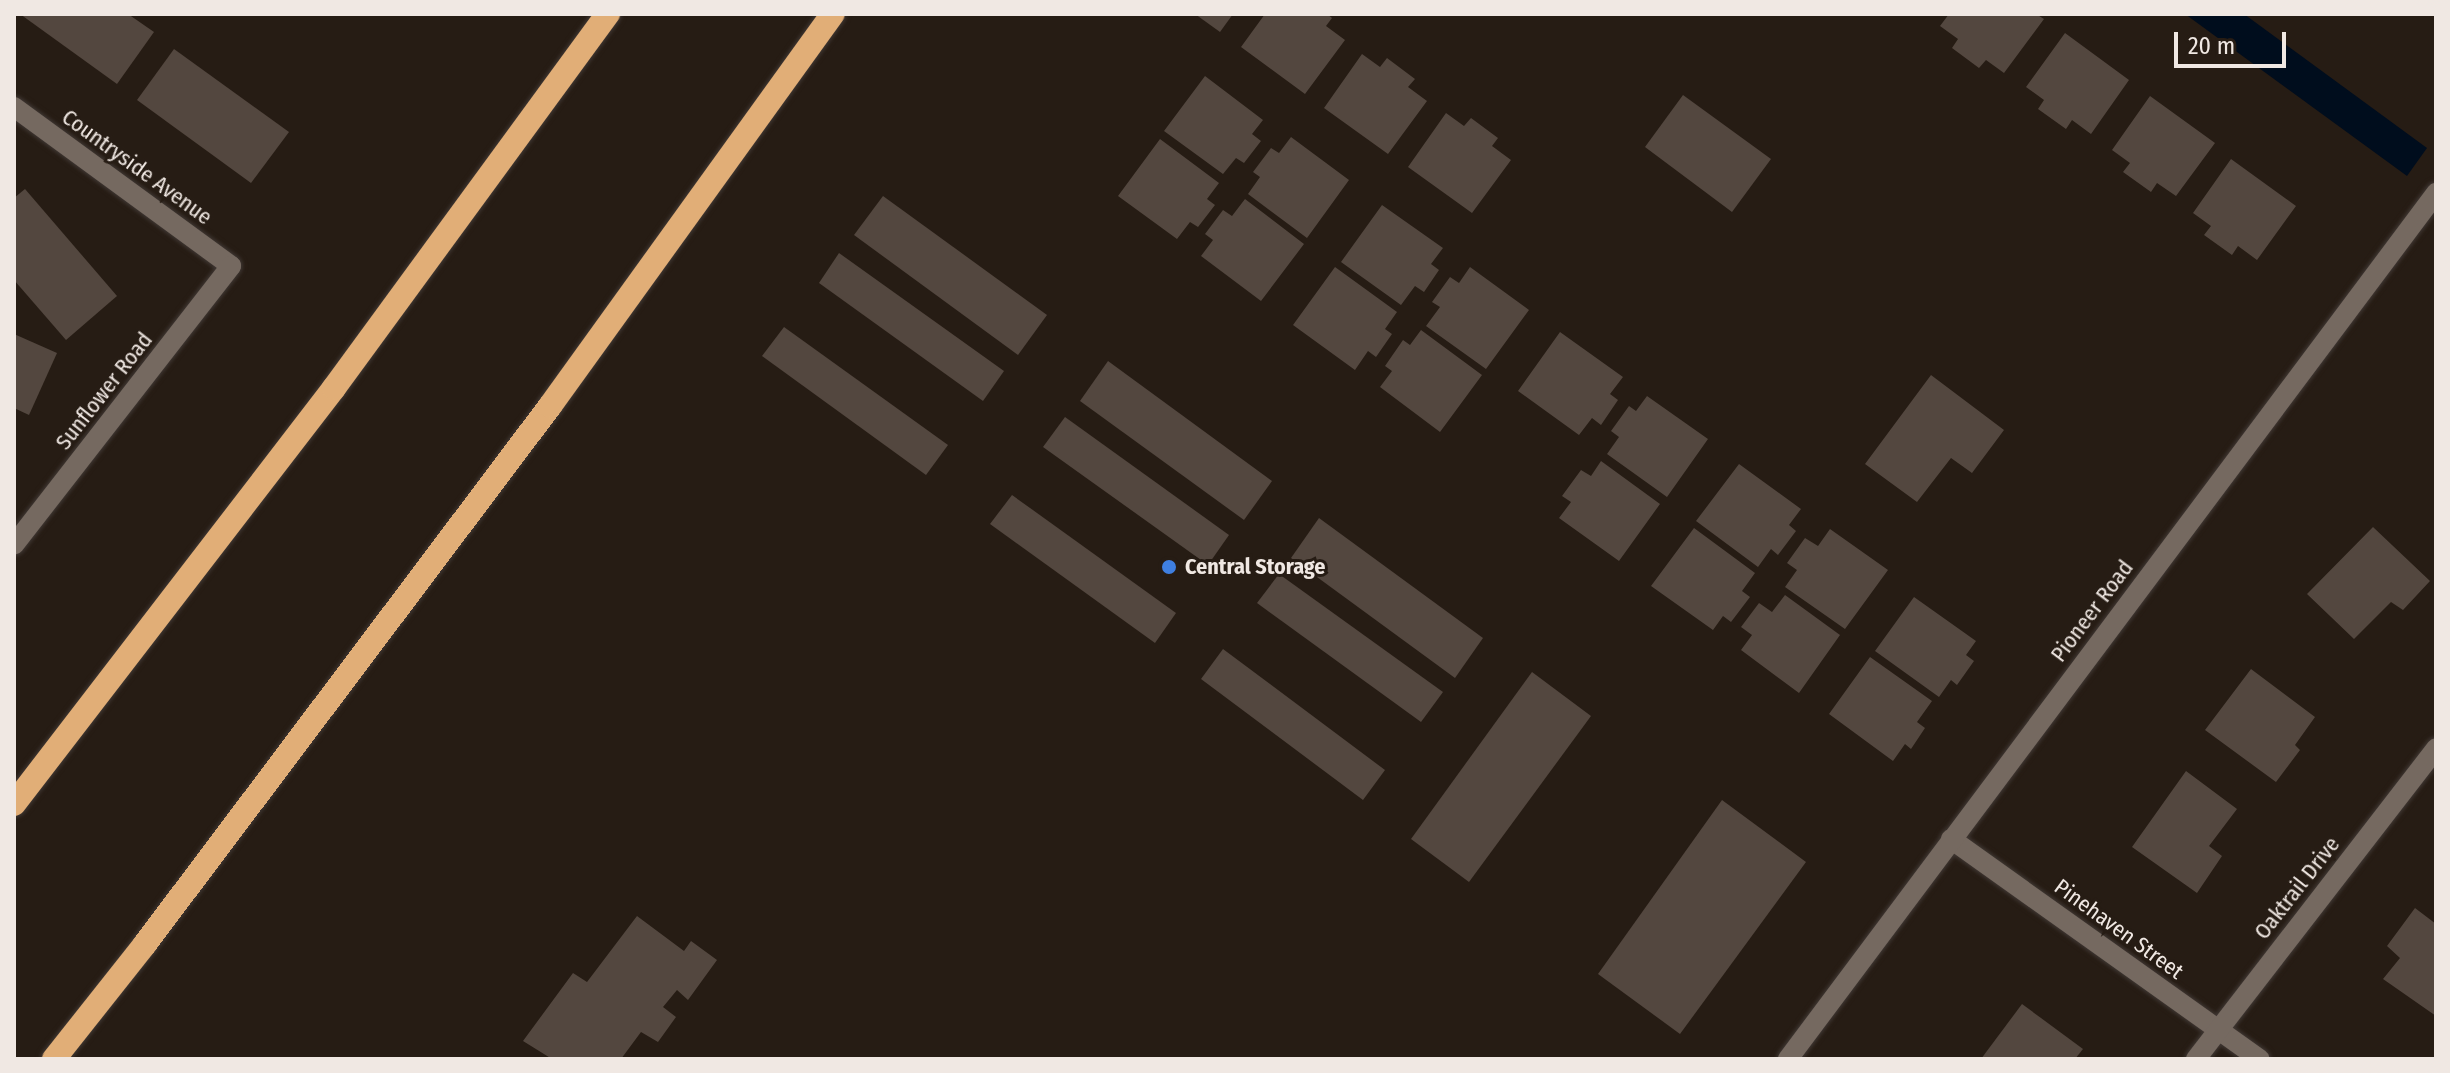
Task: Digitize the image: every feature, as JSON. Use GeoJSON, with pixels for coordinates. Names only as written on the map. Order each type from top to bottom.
{"type":"FeatureCollection","features":[{"type":"Feature","properties":{"kind":"highway"},"geometry":{"type":"LineString","coordinates":[[14,804],[334,388],[608,14]]}},
{"type":"Feature","properties":{"kind":"highway"},"geometry":{"type":"LineString","coordinates":[[54,1059],[145,944],[550,406],[833,14]]}},
{"type":"Feature","properties":{"kind":"street","name":"Countryside Avenue"},"geometry":{"type":"LineString","coordinates":[[14,107],[231,266]]}},
{"type":"Feature","properties":{"kind":"street","name":"Pioneer Road"},"geometry":{"type":"LineString","coordinates":[[1788,1059],[2436,193]]}},
{"type":"Feature","properties":{"kind":"street","name":"Sunflower Road"},"geometry":{"type":"LineString","coordinates":[[14,545],[231,266]]}},
{"type":"Feature","properties":{"kind":"street","name":"Oaktrail Drive"},"geometry":{"type":"LineString","coordinates":[[2196,1059],[2436,748]]}},
{"type":"Feature","properties":{"kind":"street","name":"Pinehaven Street"},"geometry":{"type":"LineString","coordinates":[[1951,839],[2259,1059]]}},
{"type":"Feature","properties":{"kind":"water"},"geometry":{"type":"Polygon","coordinates":[[[2185,14],[2244,14],[2427,148],[2407,176],[2185,14]]]}},
{"type":"Feature","properties":{"kind":"building"},"geometry":{"type":"Polygon","coordinates":[[[20,14],[128,14],[154,32],[117,84],[20,14]]]}},
{"type":"Feature","properties":{"kind":"building"},"geometry":{"type":"Polygon","coordinates":[[[1195,14],[1233,14],[1220,32],[1195,14]]]}},
{"type":"Feature","properties":{"kind":"building"},"geometry":{"type":"Polygon","coordinates":[[[1265,14],[1327,14],[1332,18],[1326,26],[1345,40],[1305,94],[1241,47],[1265,14]]]}},
{"type":"Feature","properties":{"kind":"building"},"geometry":{"type":"Polygon","coordinates":[[[1949,14],[2036,14],[2044,19],[2004,73],[1986,60],[1979,68],[1952,48],[1958,39],[1940,26],[1949,14]]]}},
{"type":"Feature","properties":{"kind":"building"},"geometry":{"type":"Polygon","coordinates":[[[2065,33],[2129,80],[2091,134],[2072,120],[2066,129],[2038,109],[2044,100],[2026,87],[2065,33]]]}},
{"type":"Feature","properties":{"kind":"building"},"geometry":{"type":"Polygon","coordinates":[[[174,49],[289,132],[251,183],[137,100],[174,49]]]}},
{"type":"Feature","properties":{"kind":"building"},"geometry":{"type":"Polygon","coordinates":[[[1362,54],[1380,67],[1387,58],[1415,79],[1408,87],[1427,101],[1388,154],[1324,108],[1362,54]]]}},
{"type":"Feature","properties":{"kind":"building"},"geometry":{"type":"Polygon","coordinates":[[[1205,76],[1263,120],[1252,134],[1261,141],[1244,163],[1236,158],[1223,174],[1164,131],[1205,76]]]}},
{"type":"Feature","properties":{"kind":"building"},"geometry":{"type":"Polygon","coordinates":[[[1683,95],[1771,159],[1732,212],[1645,147],[1683,95]]]}},
{"type":"Feature","properties":{"kind":"building"},"geometry":{"type":"Polygon","coordinates":[[[2150,96],[2215,143],[2176,196],[2157,183],[2151,192],[2123,172],[2130,163],[2112,150],[2150,96]]]}},
{"type":"Feature","properties":{"kind":"building"},"geometry":{"type":"Polygon","coordinates":[[[1446,113],[1464,126],[1471,118],[1498,138],[1492,146],[1511,160],[1472,213],[1408,167],[1446,113]]]}},
{"type":"Feature","properties":{"kind":"building"},"geometry":{"type":"Polygon","coordinates":[[[1291,137],[1349,180],[1307,238],[1248,194],[1260,177],[1253,172],[1271,148],[1279,153],[1291,137]]]}},
{"type":"Feature","properties":{"kind":"building"},"geometry":{"type":"Polygon","coordinates":[[[1160,139],[1219,183],[1207,199],[1215,205],[1198,227],[1190,222],[1177,239],[1118,196],[1160,139]]]}},
{"type":"Feature","properties":{"kind":"building"},"geometry":{"type":"Polygon","coordinates":[[[2231,159],[2296,206],[2257,260],[2238,246],[2232,255],[2204,235],[2211,226],[2193,213],[2231,159]]]}},
{"type":"Feature","properties":{"kind":"building"},"geometry":{"type":"Polygon","coordinates":[[[25,189],[117,296],[66,340],[14,280],[14,198],[25,189]]]}},
{"type":"Feature","properties":{"kind":"building"},"geometry":{"type":"Polygon","coordinates":[[[883,196],[1047,315],[1018,355],[854,235],[883,196]]]}},
{"type":"Feature","properties":{"kind":"building"},"geometry":{"type":"Polygon","coordinates":[[[1245,199],[1304,244],[1261,301],[1201,256],[1213,240],[1205,234],[1223,210],[1232,216],[1245,199]]]}},
{"type":"Feature","properties":{"kind":"building"},"geometry":{"type":"Polygon","coordinates":[[[1382,205],[1443,248],[1431,264],[1439,270],[1424,292],[1415,286],[1401,305],[1341,262],[1382,205]]]}},
{"type":"Feature","properties":{"kind":"building"},"geometry":{"type":"Polygon","coordinates":[[[839,253],[1004,371],[983,401],[819,283],[839,253]]]}},
{"type":"Feature","properties":{"kind":"building"},"geometry":{"type":"Polygon","coordinates":[[[1335,267],[1397,312],[1385,329],[1392,334],[1376,357],[1368,351],[1355,370],[1293,325],[1335,267]]]}},
{"type":"Feature","properties":{"kind":"building"},"geometry":{"type":"Polygon","coordinates":[[[1470,267],[1529,310],[1486,369],[1426,326],[1440,307],[1432,302],[1450,277],[1459,283],[1470,267]]]}},
{"type":"Feature","properties":{"kind":"building"},"geometry":{"type":"Polygon","coordinates":[[[784,327],[948,445],[926,475],[762,356],[784,327]]]}},
{"type":"Feature","properties":{"kind":"building"},"geometry":{"type":"Polygon","coordinates":[[[1421,330],[1482,375],[1440,432],[1380,387],[1392,371],[1385,366],[1403,340],[1410,345],[1421,330]]]}},
{"type":"Feature","properties":{"kind":"building"},"geometry":{"type":"Polygon","coordinates":[[[1560,332],[1623,377],[1610,394],[1618,400],[1601,425],[1592,418],[1579,435],[1518,391],[1560,332]]]}},
{"type":"Feature","properties":{"kind":"building"},"geometry":{"type":"Polygon","coordinates":[[[14,334],[57,353],[29,415],[14,408],[14,334]]]}},
{"type":"Feature","properties":{"kind":"building"},"geometry":{"type":"Polygon","coordinates":[[[1108,361],[1272,481],[1244,520],[1080,401],[1108,361]]]}},
{"type":"Feature","properties":{"kind":"building"},"geometry":{"type":"Polygon","coordinates":[[[1931,375],[2004,430],[1972,473],[1951,458],[1917,502],[1865,464],[1931,375]]]}},
{"type":"Feature","properties":{"kind":"building"},"geometry":{"type":"Polygon","coordinates":[[[1647,396],[1708,439],[1667,497],[1607,454],[1619,437],[1611,431],[1629,406],[1636,411],[1647,396]]]}},
{"type":"Feature","properties":{"kind":"building"},"geometry":{"type":"Polygon","coordinates":[[[1065,417],[1229,535],[1208,565],[1043,447],[1065,417]]]}},
{"type":"Feature","properties":{"kind":"building"},"geometry":{"type":"Polygon","coordinates":[[[1601,461],[1660,504],[1619,561],[1559,518],[1571,502],[1562,496],[1581,470],[1591,476],[1601,461]]]}},
{"type":"Feature","properties":{"kind":"building"},"geometry":{"type":"Polygon","coordinates":[[[1739,464],[1801,509],[1789,525],[1796,531],[1778,555],[1771,549],[1758,567],[1696,521],[1739,464]]]}},
{"type":"Feature","properties":{"kind":"building"},"geometry":{"type":"Polygon","coordinates":[[[1012,495],[1176,613],[1155,643],[990,524],[1012,495]]]}},
{"type":"Feature","properties":{"kind":"building"},"geometry":{"type":"Polygon","coordinates":[[[1319,518],[1483,638],[1455,678],[1291,558],[1319,518]]]}},
{"type":"Feature","properties":{"kind":"building"},"geometry":{"type":"Polygon","coordinates":[[[2373,527],[2430,581],[2403,610],[2391,602],[2354,639],[2307,594],[2373,527]]]}},
{"type":"Feature","properties":{"kind":"building"},"geometry":{"type":"Polygon","coordinates":[[[1694,528],[1755,573],[1742,591],[1750,597],[1731,622],[1723,616],[1713,630],[1651,586],[1694,528]]]}},
{"type":"Feature","properties":{"kind":"building"},"geometry":{"type":"Polygon","coordinates":[[[1830,529],[1888,570],[1845,629],[1785,587],[1797,570],[1787,563],[1805,538],[1818,546],[1830,529]]]}},
{"type":"Feature","properties":{"kind":"building"},"geometry":{"type":"Polygon","coordinates":[[[1279,574],[1443,692],[1421,722],[1257,603],[1279,574]]]}},
{"type":"Feature","properties":{"kind":"building"},"geometry":{"type":"Polygon","coordinates":[[[1785,595],[1840,635],[1799,693],[1741,650],[1752,635],[1741,627],[1759,603],[1772,612],[1785,595]]]}},
{"type":"Feature","properties":{"kind":"building"},"geometry":{"type":"Polygon","coordinates":[[[1914,597],[1976,641],[1966,655],[1974,661],[1957,685],[1951,680],[1939,697],[1875,651],[1914,597]]]}},
{"type":"Feature","properties":{"kind":"building"},"geometry":{"type":"Polygon","coordinates":[[[1223,649],[1385,770],[1363,800],[1201,679],[1223,649]]]}},
{"type":"Feature","properties":{"kind":"building"},"geometry":{"type":"Polygon","coordinates":[[[1870,657],[1932,701],[1917,722],[1925,728],[1911,749],[1905,744],[1893,761],[1829,714],[1870,657]]]}},
{"type":"Feature","properties":{"kind":"building"},"geometry":{"type":"Polygon","coordinates":[[[2251,669],[2315,717],[2295,745],[2300,750],[2276,782],[2205,730],[2251,669]]]}},
{"type":"Feature","properties":{"kind":"building"},"geometry":{"type":"Polygon","coordinates":[[[1532,672],[1591,716],[1469,882],[1411,839],[1532,672]]]}},
{"type":"Feature","properties":{"kind":"building"},"geometry":{"type":"Polygon","coordinates":[[[2186,771],[2237,809],[2209,846],[2222,856],[2197,893],[2132,847],[2186,771]]]}},
{"type":"Feature","properties":{"kind":"building"},"geometry":{"type":"Polygon","coordinates":[[[1722,800],[1806,862],[1680,1034],[1598,974],[1722,800]]]}},
{"type":"Feature","properties":{"kind":"building"},"geometry":{"type":"Polygon","coordinates":[[[2415,908],[2436,924],[2436,1016],[2383,979],[2400,958],[2387,946],[2415,908]]]}},
{"type":"Feature","properties":{"kind":"building"},"geometry":{"type":"Polygon","coordinates":[[[637,916],[684,951],[691,941],[717,960],[688,1000],[677,990],[663,1007],[676,1017],[658,1042],[641,1032],[621,1059],[552,1059],[523,1041],[573,973],[587,982],[637,916]]]}},
{"type":"Feature","properties":{"kind":"building"},"geometry":{"type":"Polygon","coordinates":[[[2022,1004],[2083,1049],[2075,1059],[1981,1059],[2022,1004]]]}},
{"type":"Feature","properties":{"kind":"place","name":"Central Storage"},"geometry":{"type":"Point","coordinates":[1169,567]}}]}
